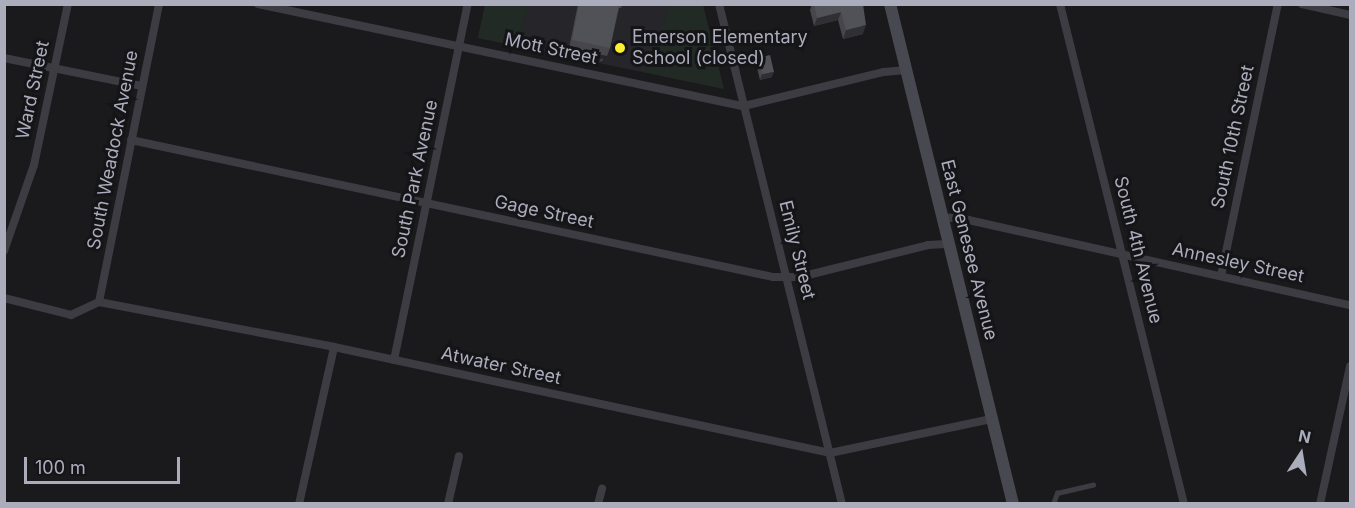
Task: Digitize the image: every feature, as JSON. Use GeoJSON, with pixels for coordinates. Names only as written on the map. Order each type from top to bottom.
{"type":"FeatureCollection","features":[{"type":"Feature","properties":{"kind":"main road","name":"East Genesee Avenue"},"geometry":{"type":"LineString","coordinates":[[890,4],[1014,504]]}},
{"type":"Feature","properties":{"kind":"street","name":"Ward Street"},"geometry":{"type":"LineString","coordinates":[[4,250],[33,165],[68,4]]}},
{"type":"Feature","properties":{"kind":"street","name":"South Weadock Avenue"},"geometry":{"type":"LineString","coordinates":[[99,302],[159,4]]}},
{"type":"Feature","properties":{"kind":"street","name":"Mott Street"},"geometry":{"type":"LineString","coordinates":[[258,4],[744,106],[884,72],[906,70]]}},
{"type":"Feature","properties":{"kind":"street","name":"South Park Avenue"},"geometry":{"type":"LineString","coordinates":[[394,360],[468,4]]}},
{"type":"Feature","properties":{"kind":"street","name":"Emily Street"},"geometry":{"type":"LineString","coordinates":[[719,4],[842,504]]}},
{"type":"Feature","properties":{"kind":"street","name":"South 4th Avenue"},"geometry":{"type":"LineString","coordinates":[[1060,4],[1184,504]]}},
{"type":"Feature","properties":{"kind":"street","name":"South 10th Street"},"geometry":{"type":"LineString","coordinates":[[1221,276],[1278,4]]}},
{"type":"Feature","properties":{"kind":"street"},"geometry":{"type":"LineString","coordinates":[[1302,4],[1350,15]]}},
{"type":"Feature","properties":{"kind":"street"},"geometry":{"type":"LineString","coordinates":[[4,58],[142,86]]}},
{"type":"Feature","properties":{"kind":"street","name":"Gage Street"},"geometry":{"type":"LineString","coordinates":[[131,140],[787,278],[928,245],[950,244]]}},
{"type":"Feature","properties":{"kind":"street","name":"Annesley Street"},"geometry":{"type":"LineString","coordinates":[[942,217],[964,219],[1350,305]]}},
{"type":"Feature","properties":{"kind":"street"},"geometry":{"type":"LineString","coordinates":[[4,298],[71,315],[99,302]]}},
{"type":"Feature","properties":{"kind":"street","name":"Atwater Street"},"geometry":{"type":"LineString","coordinates":[[99,302],[334,347],[830,453],[992,419]]}},
{"type":"Feature","properties":{"kind":"street"},"geometry":{"type":"LineString","coordinates":[[299,504],[334,347]]}},
{"type":"Feature","properties":{"kind":"street"},"geometry":{"type":"LineString","coordinates":[[1320,504],[1350,366]]}},
{"type":"Feature","properties":{"kind":"street"},"geometry":{"type":"LineString","coordinates":[[448,504],[459,456]]}},
{"type":"Feature","properties":{"kind":"street"},"geometry":{"type":"LineString","coordinates":[[598,504],[602,489]]}},
{"type":"Feature","properties":{"kind":"lane"},"geometry":{"type":"LineString","coordinates":[[1053,504],[1057,494],[1093,485]]}},
{"type":"Feature","properties":{"kind":"path"},"geometry":{"type":"LineString","coordinates":[[570,58],[571,51],[575,50]]}},
{"type":"Feature","properties":{"kind":"path"},"geometry":{"type":"LineString","coordinates":[[593,63],[607,58]]}},
{"type":"Feature","properties":{"kind":"shaded area"},"geometry":{"type":"Polygon","coordinates":[[[671,4],[703,5],[724,89],[643,72],[671,4]]]}},
{"type":"Feature","properties":{"kind":"shaded area","name":"Emerson Elementary School (closed)"},"geometry":{"type":"Polygon","coordinates":[[[485,5],[703,5],[724,89],[478,38],[485,5]]]}},
{"type":"Feature","properties":{"kind":"shaded area"},"geometry":{"type":"Polygon","coordinates":[[[485,5],[527,5],[518,46],[478,38],[485,5]]]}},
{"type":"Feature","properties":{"kind":"building"},"geometry":{"type":"Polygon","coordinates":[[[579,4],[619,4],[610,48],[572,40],[579,4]]]}},
{"type":"Feature","properties":{"kind":"building"},"geometry":{"type":"Polygon","coordinates":[[[814,4],[863,4],[866,25],[846,30],[841,12],[817,18],[814,4]]]}},
{"type":"Feature","properties":{"kind":"building"},"geometry":{"type":"Polygon","coordinates":[[[770,55],[774,72],[762,74],[758,58],[770,55]]]}},
{"type":"Feature","properties":{"kind":"place","name":"Emerson Elementary School (closed)"},"geometry":{"type":"Point","coordinates":[620,48]}}]}
